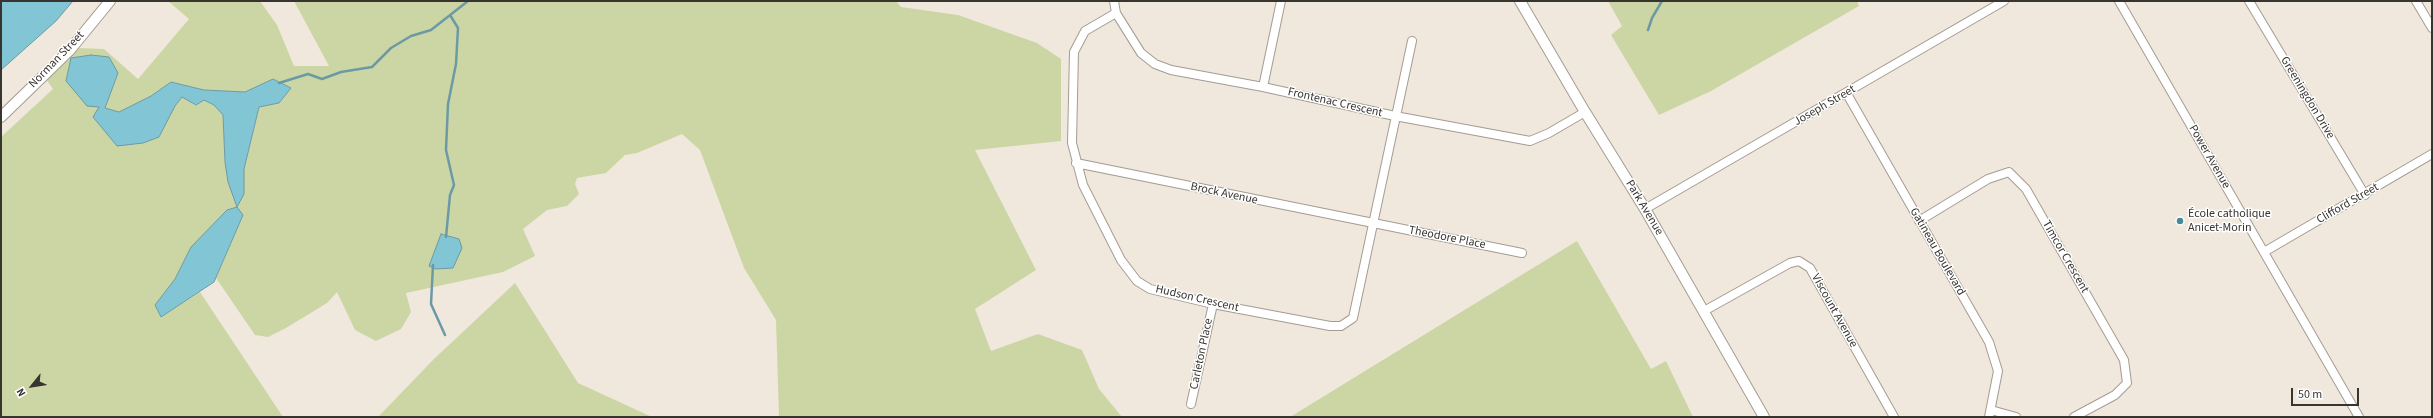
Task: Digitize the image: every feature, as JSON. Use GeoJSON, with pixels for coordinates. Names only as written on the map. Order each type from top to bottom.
{"type":"FeatureCollection","features":[{"type":"Feature","properties":{"kind":"street","name":"Norman Street"},"geometry":{"type":"LineString","coordinates":[[1,117],[68,51],[110,1]]}},
{"type":"Feature","properties":{"kind":"street","name":"Frontenac Crescent"},"geometry":{"type":"LineString","coordinates":[[1114,1],[1116,13],[1141,53],[1155,64],[1171,70],[1263,87],[1395,116],[1530,141],[1549,133],[1585,112]]}},
{"type":"Feature","properties":{"kind":"street"},"geometry":{"type":"LineString","coordinates":[[1263,87],[1281,1]]}},
{"type":"Feature","properties":{"kind":"street","name":"Park Avenue"},"geometry":{"type":"LineString","coordinates":[[1520,1],[1585,112],[1645,209],[1764,417]]}},
{"type":"Feature","properties":{"kind":"street","name":"Joseph Street"},"geometry":{"type":"LineString","coordinates":[[1645,209],[1846,94],[2004,1]]}},
{"type":"Feature","properties":{"kind":"street","name":"Power Avenue"},"geometry":{"type":"LineString","coordinates":[[2119,1],[2360,417]]}},
{"type":"Feature","properties":{"kind":"street","name":"Greeningdon Drive"},"geometry":{"type":"LineString","coordinates":[[2249,1],[2365,195]]}},
{"type":"Feature","properties":{"kind":"street"},"geometry":{"type":"LineString","coordinates":[[2416,1],[2432,28]]}},
{"type":"Feature","properties":{"kind":"street","name":"Hudson Crescent"},"geometry":{"type":"LineString","coordinates":[[1116,13],[1085,31],[1074,52],[1072,143],[1076,163],[1092,207],[1121,260],[1137,280],[1150,289],[1213,304],[1341,326],[1353,318],[1412,41]]}},
{"type":"Feature","properties":{"kind":"street","name":"Gatineau Boulevard"},"geometry":{"type":"LineString","coordinates":[[1846,94],[1989,342],[1998,371],[1990,414]]}},
{"type":"Feature","properties":{"kind":"street","name":"Clifford Street"},"geometry":{"type":"LineString","coordinates":[[2264,252],[2365,195],[2432,154]]}},
{"type":"Feature","properties":{"kind":"street","name":"Brock Avenue"},"geometry":{"type":"LineString","coordinates":[[1076,163],[1372,224]]}},
{"type":"Feature","properties":{"kind":"street","name":"Timcor Crescent"},"geometry":{"type":"LineString","coordinates":[[1919,221],[1988,178],[2009,172],[2026,189],[2124,360],[2127,383],[2115,395],[2074,417]]}},
{"type":"Feature","properties":{"kind":"street","name":"Theodore Place"},"geometry":{"type":"LineString","coordinates":[[1372,224],[1522,253]]}},
{"type":"Feature","properties":{"kind":"street","name":"Viscount Avenue"},"geometry":{"type":"LineString","coordinates":[[1704,311],[1790,262],[1799,261],[1810,268],[1894,417]]}},
{"type":"Feature","properties":{"kind":"street","name":"Carleton Place"},"geometry":{"type":"LineString","coordinates":[[1190,404],[1213,304]]}},
{"type":"Feature","properties":{"kind":"street"},"geometry":{"type":"LineString","coordinates":[[1990,414],[2016,417]]}},
{"type":"Feature","properties":{"kind":"green space"},"geometry":{"type":"Polygon","coordinates":[[[168,1],[260,1],[277,25],[294,66],[329,66],[294,1],[896,1],[901,7],[958,15],[1037,43],[1061,59],[1061,141],[975,150],[1036,270],[975,309],[991,351],[1038,334],[1082,350],[1099,389],[1122,417],[779,417],[776,320],[744,268],[700,150],[682,134],[637,153],[625,155],[606,173],[577,178],[575,184],[579,194],[567,206],[547,210],[523,229],[535,256],[503,272],[406,293],[411,312],[401,329],[376,341],[355,330],[337,292],[327,303],[286,328],[268,337],[255,335],[216,278],[243,215],[191,247],[175,279],[155,305],[161,317],[200,292],[283,417],[1,417],[1,137],[53,89],[46,79],[79,48],[104,49],[138,79],[189,19],[168,1]],[[118,73],[99,107],[159,137],[175,106],[182,97],[196,105],[204,100],[214,105],[223,115],[225,162],[244,194],[244,169],[259,107],[279,103],[291,88],[273,79],[245,92],[204,90],[171,82],[151,96],[119,112],[105,108],[118,73]]]}},
{"type":"Feature","properties":{"kind":"green space"},"geometry":{"type":"Polygon","coordinates":[[[1608,1],[1857,1],[1859,6],[1711,91],[1659,115],[1611,35],[1622,26],[1608,1]]]}},
{"type":"Feature","properties":{"kind":"green space"},"geometry":{"type":"Polygon","coordinates":[[[1577,241],[1651,369],[1666,361],[1693,417],[1290,417],[1577,241]]]}},
{"type":"Feature","properties":{"kind":"green space"},"geometry":{"type":"Polygon","coordinates":[[[515,283],[578,383],[652,417],[378,417],[434,359],[515,283]]]}},
{"type":"Feature","properties":{"kind":"water"},"geometry":{"type":"Polygon","coordinates":[[[1,1],[73,1],[56,21],[1,70],[1,1]]]}},
{"type":"Feature","properties":{"kind":"water"},"geometry":{"type":"Polygon","coordinates":[[[91,55],[109,57],[118,73],[105,108],[119,112],[151,96],[171,82],[204,90],[245,92],[273,79],[291,88],[279,103],[259,107],[244,169],[244,194],[237,207],[228,182],[225,162],[223,115],[214,105],[204,100],[196,105],[182,97],[175,106],[159,137],[143,143],[117,146],[93,117],[99,107],[87,106],[66,81],[71,58],[91,55]]]}},
{"type":"Feature","properties":{"kind":"water"},"geometry":{"type":"Polygon","coordinates":[[[237,207],[243,215],[214,282],[161,317],[155,305],[175,279],[191,247],[227,210],[237,207]]]}},
{"type":"Feature","properties":{"kind":"water"},"geometry":{"type":"Polygon","coordinates":[[[441,234],[459,239],[462,248],[453,268],[436,269],[429,266],[441,234]]]}},
{"type":"Feature","properties":{"kind":"waterway"},"geometry":{"type":"LineString","coordinates":[[279,83],[308,74],[322,79],[341,72],[372,67],[391,48],[411,36],[431,30],[468,1]]}},
{"type":"Feature","properties":{"kind":"waterway"},"geometry":{"type":"LineString","coordinates":[[1648,30],[1652,18],[1662,1]]}},
{"type":"Feature","properties":{"kind":"waterway"},"geometry":{"type":"LineString","coordinates":[[446,237],[450,195],[454,185],[446,150],[448,104],[456,64],[458,28],[450,15]]}},
{"type":"Feature","properties":{"kind":"waterway"},"geometry":{"type":"LineString","coordinates":[[433,265],[431,304],[445,335]]}},
{"type":"Feature","properties":{"kind":"place","name":"École catholique Anicet-Morin"},"geometry":{"type":"Point","coordinates":[2180,221]}}]}
